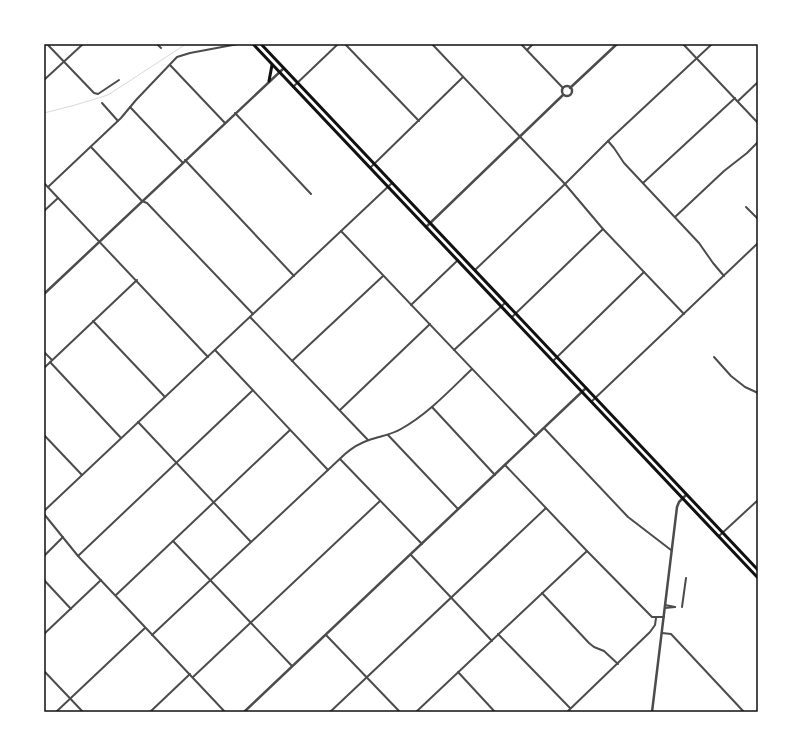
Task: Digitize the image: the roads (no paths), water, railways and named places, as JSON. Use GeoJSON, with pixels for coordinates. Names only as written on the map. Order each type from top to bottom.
{"type":"FeatureCollection","features":[{"type":"Feature","properties":{"kind":"main road"},"geometry":{"type":"LineString","coordinates":[[253,44],[758,578]]}},
{"type":"Feature","properties":{"kind":"main road"},"geometry":{"type":"LineString","coordinates":[[261,44],[758,570]]}},
{"type":"Feature","properties":{"kind":"main road"},"geometry":{"type":"LineString","coordinates":[[269,81],[272,65]]}},
{"type":"Feature","properties":{"kind":"main road"},"geometry":{"type":"LineString","coordinates":[[353,142],[359,152],[359,157]]}},
{"type":"Feature","properties":{"kind":"street"},"geometry":{"type":"LineString","coordinates":[[47,44],[91,92],[97,94],[119,80]]}},
{"type":"Feature","properties":{"kind":"street"},"geometry":{"type":"LineString","coordinates":[[44,80],[83,44]]}},
{"type":"Feature","properties":{"kind":"street"},"geometry":{"type":"LineString","coordinates":[[157,44],[161,48]]}},
{"type":"Feature","properties":{"kind":"street"},"geometry":{"type":"LineString","coordinates":[[48,187],[118,121],[170,65],[182,55],[238,44]]}},
{"type":"Feature","properties":{"kind":"street"},"geometry":{"type":"LineString","coordinates":[[293,87],[338,44]]}},
{"type":"Feature","properties":{"kind":"street"},"geometry":{"type":"LineString","coordinates":[[345,44],[418,122]]}},
{"type":"Feature","properties":{"kind":"street"},"geometry":{"type":"LineString","coordinates":[[432,44],[565,184],[603,229],[684,314]]}},
{"type":"Feature","properties":{"kind":"street"},"geometry":{"type":"LineString","coordinates":[[521,44],[563,88],[563,95]]}},
{"type":"Feature","properties":{"kind":"street"},"geometry":{"type":"LineString","coordinates":[[527,50],[533,44]]}},
{"type":"Feature","properties":{"kind":"street"},"geometry":{"type":"LineString","coordinates":[[426,227],[563,95],[569,95],[571,91],[570,88],[617,44]]}},
{"type":"Feature","properties":{"kind":"street"},"geometry":{"type":"LineString","coordinates":[[683,44],[758,123]]}},
{"type":"Feature","properties":{"kind":"street"},"geometry":{"type":"LineString","coordinates":[[475,270],[608,141],[712,44]]}},
{"type":"Feature","properties":{"kind":"street"},"geometry":{"type":"LineString","coordinates":[[170,65],[224,122]]}},
{"type":"Feature","properties":{"kind":"street"},"geometry":{"type":"LineString","coordinates":[[44,294],[224,122],[284,68]]}},
{"type":"Feature","properties":{"kind":"street"},"geometry":{"type":"LineString","coordinates":[[370,168],[463,77]]}},
{"type":"Feature","properties":{"kind":"street"},"geometry":{"type":"LineString","coordinates":[[738,101],[758,82]]}},
{"type":"Feature","properties":{"kind":"street"},"geometry":{"type":"LineString","coordinates":[[563,88],[567,86],[570,88]]}},
{"type":"Feature","properties":{"kind":"street"},"geometry":{"type":"LineString","coordinates":[[643,183],[735,98]]}},
{"type":"Feature","properties":{"kind":"street"},"geometry":{"type":"LineString","coordinates":[[102,103],[118,121]]}},
{"type":"Feature","properties":{"kind":"street"},"geometry":{"type":"LineString","coordinates":[[130,107],[294,276]]}},
{"type":"Feature","properties":{"kind":"street"},"geometry":{"type":"LineString","coordinates":[[235,113],[311,194]]}},
{"type":"Feature","properties":{"kind":"street"},"geometry":{"type":"LineString","coordinates":[[608,141],[624,163],[699,243],[724,276]]}},
{"type":"Feature","properties":{"kind":"street"},"geometry":{"type":"LineString","coordinates":[[675,217],[724,171],[747,153],[758,142]]}},
{"type":"Feature","properties":{"kind":"street"},"geometry":{"type":"LineString","coordinates":[[90,147],[142,201],[147,203],[253,314]]}},
{"type":"Feature","properties":{"kind":"street"},"geometry":{"type":"LineString","coordinates":[[44,183],[208,357]]}},
{"type":"Feature","properties":{"kind":"street"},"geometry":{"type":"LineString","coordinates":[[44,511],[392,183]]}},
{"type":"Feature","properties":{"kind":"street"},"geometry":{"type":"LineString","coordinates":[[44,211],[58,198]]}},
{"type":"Feature","properties":{"kind":"street"},"geometry":{"type":"LineString","coordinates":[[746,207],[758,219]]}},
{"type":"Feature","properties":{"kind":"street"},"geometry":{"type":"LineString","coordinates":[[512,318],[603,229]]}},
{"type":"Feature","properties":{"kind":"street"},"geometry":{"type":"LineString","coordinates":[[341,231],[536,436]]}},
{"type":"Feature","properties":{"kind":"street"},"geometry":{"type":"LineString","coordinates":[[591,402],[758,243]]}},
{"type":"Feature","properties":{"kind":"street"},"geometry":{"type":"LineString","coordinates":[[411,305],[458,260]]}},
{"type":"Feature","properties":{"kind":"street"},"geometry":{"type":"LineString","coordinates":[[553,362],[644,272]]}},
{"type":"Feature","properties":{"kind":"street"},"geometry":{"type":"LineString","coordinates":[[292,361],[383,276]]}},
{"type":"Feature","properties":{"kind":"street"},"geometry":{"type":"LineString","coordinates":[[44,368],[136,280]]}},
{"type":"Feature","properties":{"kind":"street"},"geometry":{"type":"LineString","coordinates":[[454,350],[506,302]]}},
{"type":"Feature","properties":{"kind":"street"},"geometry":{"type":"LineString","coordinates":[[250,317],[368,440]]}},
{"type":"Feature","properties":{"kind":"street"},"geometry":{"type":"LineString","coordinates":[[93,321],[165,397]]}},
{"type":"Feature","properties":{"kind":"street"},"geometry":{"type":"LineString","coordinates":[[340,410],[430,324]]}},
{"type":"Feature","properties":{"kind":"street"},"geometry":{"type":"LineString","coordinates":[[215,350],[328,470]]}},
{"type":"Feature","properties":{"kind":"street"},"geometry":{"type":"LineString","coordinates":[[44,352],[121,438]]}},
{"type":"Feature","properties":{"kind":"street"},"geometry":{"type":"LineString","coordinates":[[714,357],[731,376],[745,387],[758,393]]}},
{"type":"Feature","properties":{"kind":"street"},"geometry":{"type":"LineString","coordinates":[[152,635],[352,448],[368,440],[388,435],[410,424],[432,407],[472,369]]}},
{"type":"Feature","properties":{"kind":"street"},"geometry":{"type":"LineString","coordinates":[[244,712],[586,388]]}},
{"type":"Feature","properties":{"kind":"street"},"geometry":{"type":"LineString","coordinates":[[78,556],[252,391]]}},
{"type":"Feature","properties":{"kind":"street"},"geometry":{"type":"LineString","coordinates":[[432,407],[495,475]]}},
{"type":"Feature","properties":{"kind":"street"},"geometry":{"type":"LineString","coordinates":[[138,422],[251,542]]}},
{"type":"Feature","properties":{"kind":"street"},"geometry":{"type":"LineString","coordinates":[[544,428],[628,517],[672,550]]}},
{"type":"Feature","properties":{"kind":"street"},"geometry":{"type":"LineString","coordinates":[[116,595],[290,430]]}},
{"type":"Feature","properties":{"kind":"street"},"geometry":{"type":"LineString","coordinates":[[44,435],[82,475]]}},
{"type":"Feature","properties":{"kind":"street"},"geometry":{"type":"LineString","coordinates":[[388,435],[458,509]]}},
{"type":"Feature","properties":{"kind":"street"},"geometry":{"type":"LineString","coordinates":[[340,459],[422,544]]}},
{"type":"Feature","properties":{"kind":"street"},"geometry":{"type":"LineString","coordinates":[[505,465],[652,617],[664,617]]}},
{"type":"Feature","properties":{"kind":"street"},"geometry":{"type":"LineString","coordinates":[[652,712],[677,507],[679,502],[686,495]]}},
{"type":"Feature","properties":{"kind":"street"},"geometry":{"type":"LineString","coordinates":[[719,536],[758,500]]}},
{"type":"Feature","properties":{"kind":"street"},"geometry":{"type":"LineString","coordinates":[[193,677],[380,501]]}},
{"type":"Feature","properties":{"kind":"street"},"geometry":{"type":"LineString","coordinates":[[330,712],[546,508]]}},
{"type":"Feature","properties":{"kind":"street"},"geometry":{"type":"LineString","coordinates":[[44,514],[78,556],[225,712]]}},
{"type":"Feature","properties":{"kind":"street"},"geometry":{"type":"LineString","coordinates":[[44,556],[63,537]]}},
{"type":"Feature","properties":{"kind":"street"},"geometry":{"type":"LineString","coordinates":[[173,541],[292,667]]}},
{"type":"Feature","properties":{"kind":"street"},"geometry":{"type":"LineString","coordinates":[[416,712],[587,551]]}},
{"type":"Feature","properties":{"kind":"street"},"geometry":{"type":"LineString","coordinates":[[411,554],[492,641]]}},
{"type":"Feature","properties":{"kind":"street"},"geometry":{"type":"LineString","coordinates":[[682,607],[686,578]]}},
{"type":"Feature","properties":{"kind":"street"},"geometry":{"type":"LineString","coordinates":[[44,580],[71,609]]}},
{"type":"Feature","properties":{"kind":"street"},"geometry":{"type":"LineString","coordinates":[[44,634],[101,580]]}},
{"type":"Feature","properties":{"kind":"street"},"geometry":{"type":"LineString","coordinates":[[542,593],[589,643],[594,647],[604,650],[618,664]]}},
{"type":"Feature","properties":{"kind":"street"},"geometry":{"type":"LineString","coordinates":[[567,712],[650,632],[655,625],[656,618]]}},
{"type":"Feature","properties":{"kind":"street"},"geometry":{"type":"LineString","coordinates":[[56,712],[146,627]]}},
{"type":"Feature","properties":{"kind":"street"},"geometry":{"type":"LineString","coordinates":[[662,633],[671,634],[744,712]]}},
{"type":"Feature","properties":{"kind":"street"},"geometry":{"type":"LineString","coordinates":[[498,634],[570,709]]}},
{"type":"Feature","properties":{"kind":"street"},"geometry":{"type":"LineString","coordinates":[[326,635],[400,712]]}},
{"type":"Feature","properties":{"kind":"street"},"geometry":{"type":"LineString","coordinates":[[44,670],[83,712]]}},
{"type":"Feature","properties":{"kind":"street"},"geometry":{"type":"LineString","coordinates":[[458,672],[494,711]]}},
{"type":"Feature","properties":{"kind":"street"},"geometry":{"type":"LineString","coordinates":[[150,712],[190,674]]}},
{"type":"Feature","properties":{"kind":"waterway"},"geometry":{"type":"LineString","coordinates":[[44,113],[108,95],[186,44]]}}]}
